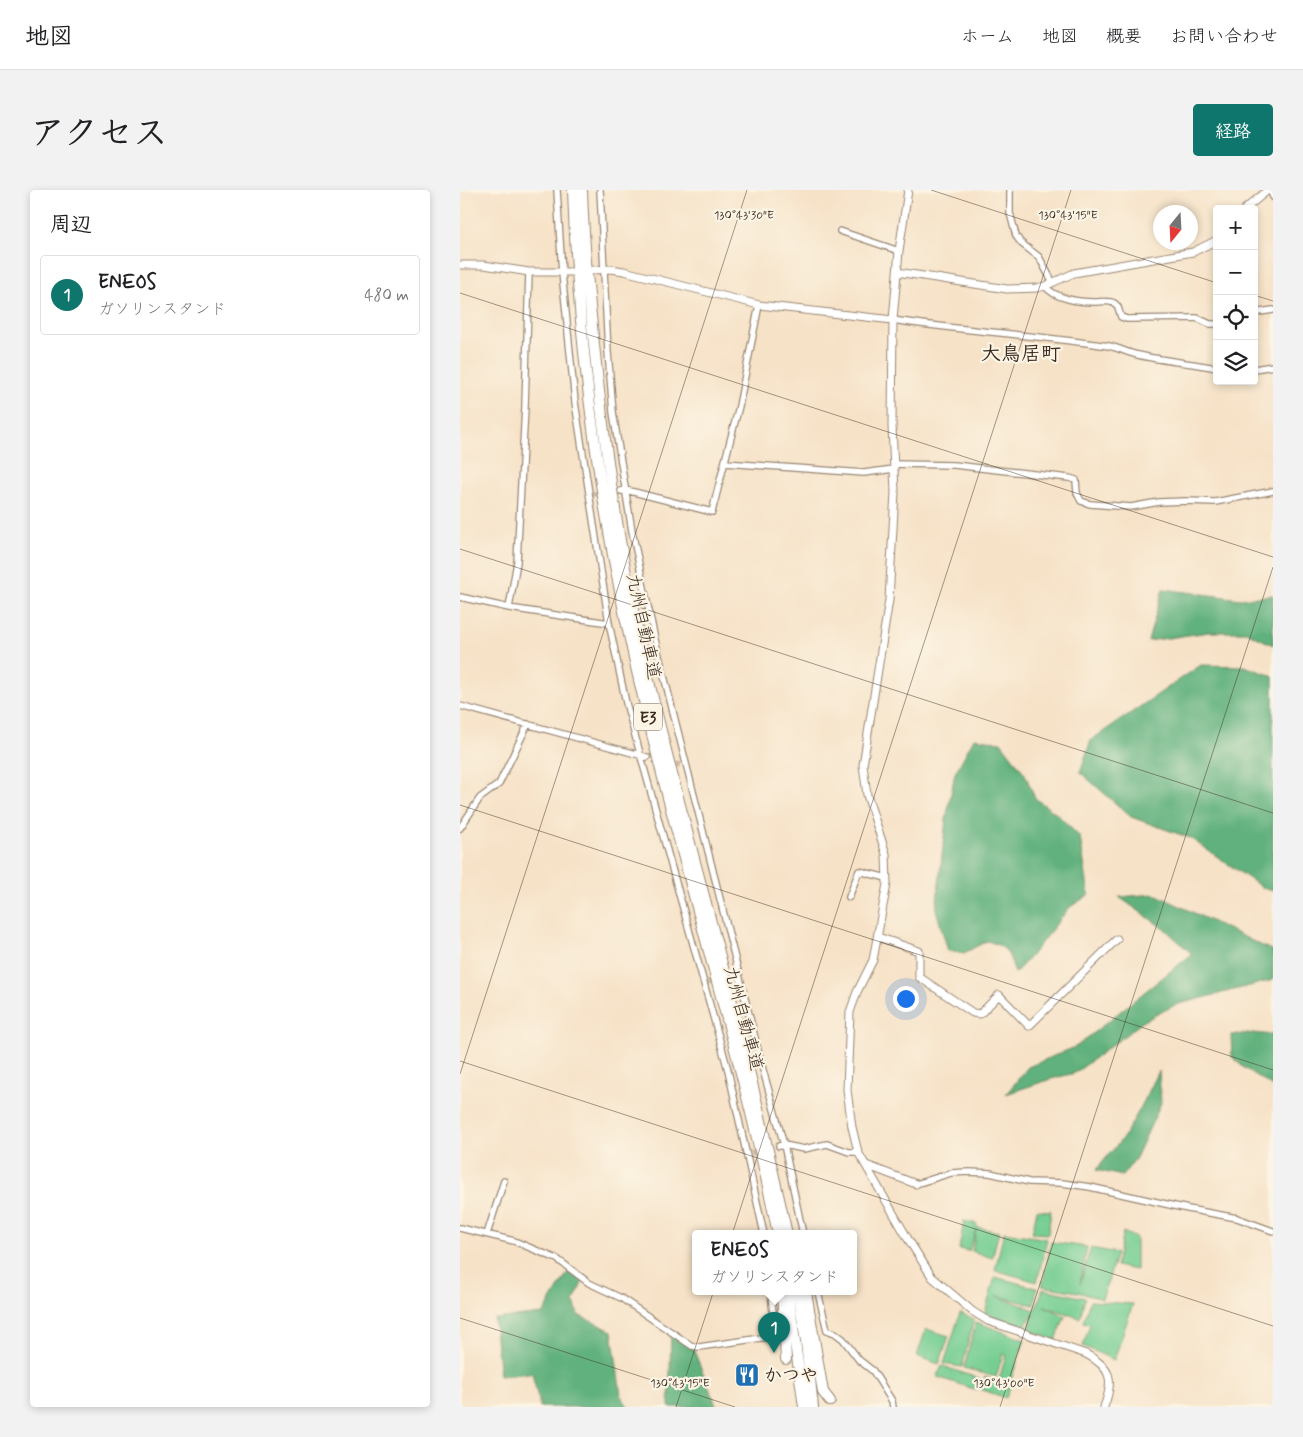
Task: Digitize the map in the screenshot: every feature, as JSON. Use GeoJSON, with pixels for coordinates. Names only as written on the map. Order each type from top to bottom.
{"type":"FeatureCollection","features":[{"type":"Feature","properties":{"kind":"highway","name":"九州自動車道"},"geometry":{"type":"LineString","coordinates":[[573,190],[574,222],[592,422],[617,576],[650,729],[742,1077],[777,1230]]}},
{"type":"Feature","properties":{"kind":"highway","name":"九州自動車道"},"geometry":{"type":"LineString","coordinates":[[582,190],[594,351],[607,464],[617,528],[640,644],[667,758],[762,1122],[786,1230]]}},
{"type":"Feature","properties":{"kind":"highway"},"geometry":{"type":"LineString","coordinates":[[762,1122],[792,1230]]}},
{"type":"Feature","properties":{"kind":"highway"},"geometry":{"type":"LineString","coordinates":[[768,1184],[774,1230]]}},
{"type":"Feature","properties":{"kind":"highway"},"geometry":{"type":"LineString","coordinates":[[782,1295],[786,1359]]}},
{"type":"Feature","properties":{"kind":"highway"},"geometry":{"type":"LineString","coordinates":[[788,1295],[804,1407]]}},
{"type":"Feature","properties":{"kind":"highway"},"geometry":{"type":"LineString","coordinates":[[798,1295],[813,1407]]}},
{"type":"Feature","properties":{"kind":"highway"},"geometry":{"type":"LineString","coordinates":[[807,1295],[823,1392],[830,1401]]}},
{"type":"Feature","properties":{"kind":"street"},"geometry":{"type":"LineString","coordinates":[[557,190],[562,273],[574,402],[609,623],[626,703],[644,756],[706,982],[748,1154],[763,1230]]}},
{"type":"Feature","properties":{"kind":"street"},"geometry":{"type":"LineString","coordinates":[[600,190],[613,412],[623,491],[683,766],[736,974],[770,1096],[802,1230]]}},
{"type":"Feature","properties":{"kind":"street"},"geometry":{"type":"LineString","coordinates":[[908,190],[899,251],[894,320],[892,426],[896,492],[889,600],[862,770],[867,795],[886,854],[887,878],[873,960],[850,1012],[847,1090],[852,1127],[858,1152],[932,1277],[972,1311],[988,1321],[1086,1354],[1097,1360],[1108,1373],[1111,1381],[1104,1407]]}},
{"type":"Feature","properties":{"kind":"street"},"geometry":{"type":"LineString","coordinates":[[1010,190],[1010,212],[1016,236],[1021,243],[1039,257],[1053,283]]}},
{"type":"Feature","properties":{"kind":"street"},"geometry":{"type":"LineString","coordinates":[[1250,205],[1269,190],[1273,197]]}},
{"type":"Feature","properties":{"kind":"street"},"geometry":{"type":"LineString","coordinates":[[840,231],[899,251]]}},
{"type":"Feature","properties":{"kind":"street"},"geometry":{"type":"LineString","coordinates":[[897,272],[1020,290],[1045,286],[1074,272],[1193,252],[1213,242]]}},
{"type":"Feature","properties":{"kind":"street"},"geometry":{"type":"LineString","coordinates":[[460,265],[479,265],[528,272],[572,272]]}},
{"type":"Feature","properties":{"kind":"street"},"geometry":{"type":"LineString","coordinates":[[594,270],[624,271],[759,305],[948,328],[1021,334],[1111,346],[1140,356],[1213,367]]}},
{"type":"Feature","properties":{"kind":"street"},"geometry":{"type":"LineString","coordinates":[[509,608],[517,562],[525,407],[528,272]]}},
{"type":"Feature","properties":{"kind":"street"},"geometry":{"type":"LineString","coordinates":[[1045,286],[1046,289],[1076,301],[1115,303],[1118,306],[1121,317],[1127,319],[1197,318],[1213,324]]}},
{"type":"Feature","properties":{"kind":"street"},"geometry":{"type":"LineString","coordinates":[[623,491],[712,512],[739,406],[759,305]]}},
{"type":"Feature","properties":{"kind":"street"},"geometry":{"type":"LineString","coordinates":[[1258,312],[1273,310]]}},
{"type":"Feature","properties":{"kind":"street"},"geometry":{"type":"LineString","coordinates":[[1258,368],[1273,366]]}},
{"type":"Feature","properties":{"kind":"street"},"geometry":{"type":"LineString","coordinates":[[725,463],[864,473],[894,466],[962,465],[1069,478],[1076,480],[1077,493],[1081,501],[1090,504],[1131,507],[1168,502],[1215,502],[1273,491]]}},
{"type":"Feature","properties":{"kind":"street"},"geometry":{"type":"LineString","coordinates":[[460,597],[509,608],[609,623]]}},
{"type":"Feature","properties":{"kind":"street"},"geometry":{"type":"LineString","coordinates":[[460,706],[644,756]]}},
{"type":"Feature","properties":{"kind":"street"},"geometry":{"type":"LineString","coordinates":[[460,828],[480,798],[499,784],[528,724]]}},
{"type":"Feature","properties":{"kind":"street"},"geometry":{"type":"LineString","coordinates":[[849,897],[859,871],[887,878]]}},
{"type":"Feature","properties":{"kind":"street"},"geometry":{"type":"LineString","coordinates":[[878,936],[919,951],[919,977],[973,1013],[980,1014],[999,995],[1029,1026],[1117,939]]}},
{"type":"Feature","properties":{"kind":"street"},"geometry":{"type":"LineString","coordinates":[[781,1146],[804,1149],[827,1144],[849,1152],[858,1152]]}},
{"type":"Feature","properties":{"kind":"street"},"geometry":{"type":"LineString","coordinates":[[866,1165],[916,1184],[951,1173],[968,1172],[990,1173],[1029,1182],[1062,1183],[1090,1187],[1237,1218],[1273,1231]]}},
{"type":"Feature","properties":{"kind":"street"},"geometry":{"type":"LineString","coordinates":[[487,1234],[504,1181]]}},
{"type":"Feature","properties":{"kind":"street"},"geometry":{"type":"LineString","coordinates":[[460,1228],[514,1241],[557,1260],[589,1283],[621,1298],[692,1346],[699,1347],[775,1336],[771,1295]]}},
{"type":"Feature","properties":{"kind":"street"},"geometry":{"type":"LineString","coordinates":[[819,1295],[827,1330],[835,1332],[843,1339],[859,1360],[873,1371],[892,1401],[893,1407]]}},
{"type":"Feature","properties":{"kind":"green space"},"geometry":{"type":"Polygon","coordinates":[[[1163,589],[1241,599],[1273,595],[1273,645],[1246,632],[1209,632],[1148,641],[1163,589]]]}},
{"type":"Feature","properties":{"kind":"green space"},"geometry":{"type":"Polygon","coordinates":[[[1201,665],[1244,666],[1273,676],[1273,891],[1263,888],[1190,838],[1131,817],[1080,772],[1091,740],[1201,665]]]}},
{"type":"Feature","properties":{"kind":"green space"},"geometry":{"type":"Polygon","coordinates":[[[974,738],[1001,742],[1025,774],[1035,798],[1058,815],[1080,837],[1089,895],[1070,907],[1015,973],[1006,951],[994,943],[987,941],[964,953],[948,951],[936,910],[946,819],[955,773],[974,738]]]}},
{"type":"Feature","properties":{"kind":"green space"},"geometry":{"type":"Polygon","coordinates":[[[1155,894],[1273,951],[1273,980],[1175,1005],[1144,1021],[1075,1073],[1006,1094],[1028,1067],[1077,1046],[1192,954],[1166,930],[1119,897],[1155,894]]]}},
{"type":"Feature","properties":{"kind":"green space"},"geometry":{"type":"Polygon","coordinates":[[[1254,1033],[1273,1035],[1273,1087],[1243,1067],[1232,1057],[1231,1035],[1254,1033]]]}},
{"type":"Feature","properties":{"kind":"green space"},"geometry":{"type":"Polygon","coordinates":[[[1159,1071],[1161,1103],[1136,1158],[1122,1176],[1096,1170],[1123,1138],[1159,1071]]]}},
{"type":"Feature","properties":{"kind":"green space"},"geometry":{"type":"Polygon","coordinates":[[[1037,1210],[1051,1211],[1048,1234],[1032,1233],[1037,1210]]]}},
{"type":"Feature","properties":{"kind":"green space"},"geometry":{"type":"Polygon","coordinates":[[[964,1221],[977,1224],[976,1227],[999,1232],[992,1258],[972,1251],[976,1229],[969,1251],[959,1249],[964,1221]]]}},
{"type":"Feature","properties":{"kind":"green space"},"geometry":{"type":"Polygon","coordinates":[[[1004,1232],[1047,1239],[1037,1282],[995,1270],[1004,1232]]]}},
{"type":"Feature","properties":{"kind":"green space"},"geometry":{"type":"Polygon","coordinates":[[[1123,1232],[1136,1238],[1136,1270],[1116,1266],[1123,1232]]]}},
{"type":"Feature","properties":{"kind":"green space"},"geometry":{"type":"Polygon","coordinates":[[[1051,1242],[1087,1247],[1080,1284],[1091,1248],[1117,1253],[1102,1299],[1078,1292],[1042,1286],[1051,1242]]]}},
{"type":"Feature","properties":{"kind":"green space"},"geometry":{"type":"Polygon","coordinates":[[[568,1272],[583,1281],[574,1301],[578,1315],[612,1331],[621,1395],[628,1407],[540,1407],[532,1373],[500,1376],[494,1319],[543,1314],[568,1272]]]}},
{"type":"Feature","properties":{"kind":"green space"},"geometry":{"type":"Polygon","coordinates":[[[995,1277],[1037,1288],[1034,1305],[997,1296],[1035,1310],[1043,1289],[1085,1298],[1080,1318],[1044,1306],[1065,1316],[1056,1340],[1028,1331],[1034,1313],[1024,1327],[985,1313],[995,1277]]]}},
{"type":"Feature","properties":{"kind":"green space"},"geometry":{"type":"Polygon","coordinates":[[[1090,1301],[1133,1304],[1114,1360],[1083,1346],[1090,1324],[1083,1322],[1090,1301]]]}},
{"type":"Feature","properties":{"kind":"green space"},"geometry":{"type":"Polygon","coordinates":[[[960,1313],[974,1319],[962,1367],[944,1364],[960,1313]]]}},
{"type":"Feature","properties":{"kind":"green space"},"geometry":{"type":"Polygon","coordinates":[[[976,1322],[1025,1340],[1010,1382],[999,1380],[1006,1355],[1003,1354],[996,1377],[964,1368],[976,1322]]]}},
{"type":"Feature","properties":{"kind":"green space"},"geometry":{"type":"Polygon","coordinates":[[[926,1329],[949,1336],[939,1364],[917,1356],[926,1329]]]}},
{"type":"Feature","properties":{"kind":"green space"},"geometry":{"type":"Polygon","coordinates":[[[671,1333],[692,1346],[717,1407],[669,1407],[671,1333]]]}},
{"type":"Feature","properties":{"kind":"green space"},"geometry":{"type":"Polygon","coordinates":[[[942,1366],[981,1379],[977,1390],[937,1377],[942,1366]]]}},
{"type":"Feature","properties":{"kind":"green space"},"geometry":{"type":"Polygon","coordinates":[[[985,1377],[1010,1387],[1006,1398],[980,1389],[985,1377]]]}},
{"type":"Feature","properties":{"kind":"tunnel"},"geometry":{"type":"LineString","coordinates":[[592,494],[605,493]]}},
{"type":"Feature","properties":{"kind":"tunnel"},"geometry":{"type":"LineString","coordinates":[[667,762],[680,765]]}},
{"type":"Feature","properties":{"kind":"tunnel"},"geometry":{"type":"LineString","coordinates":[[707,982],[733,974]]}},
{"type":"Feature","properties":{"kind":"tunnel"},"geometry":{"type":"LineString","coordinates":[[751,1153],[779,1146]]}},
{"type":"Feature","properties":{"kind":"place","name":"ENEOS"},"geometry":{"type":"Point","coordinates":[774,1353]}},
{"type":"Feature","properties":{"kind":"place","name":"かつや"},"geometry":{"type":"Point","coordinates":[747,1375]}},
{"type":"Feature","properties":{"kind":"district","name":"大鳥居町"},"geometry":{"type":"Point","coordinates":[1021,353]}}]}
